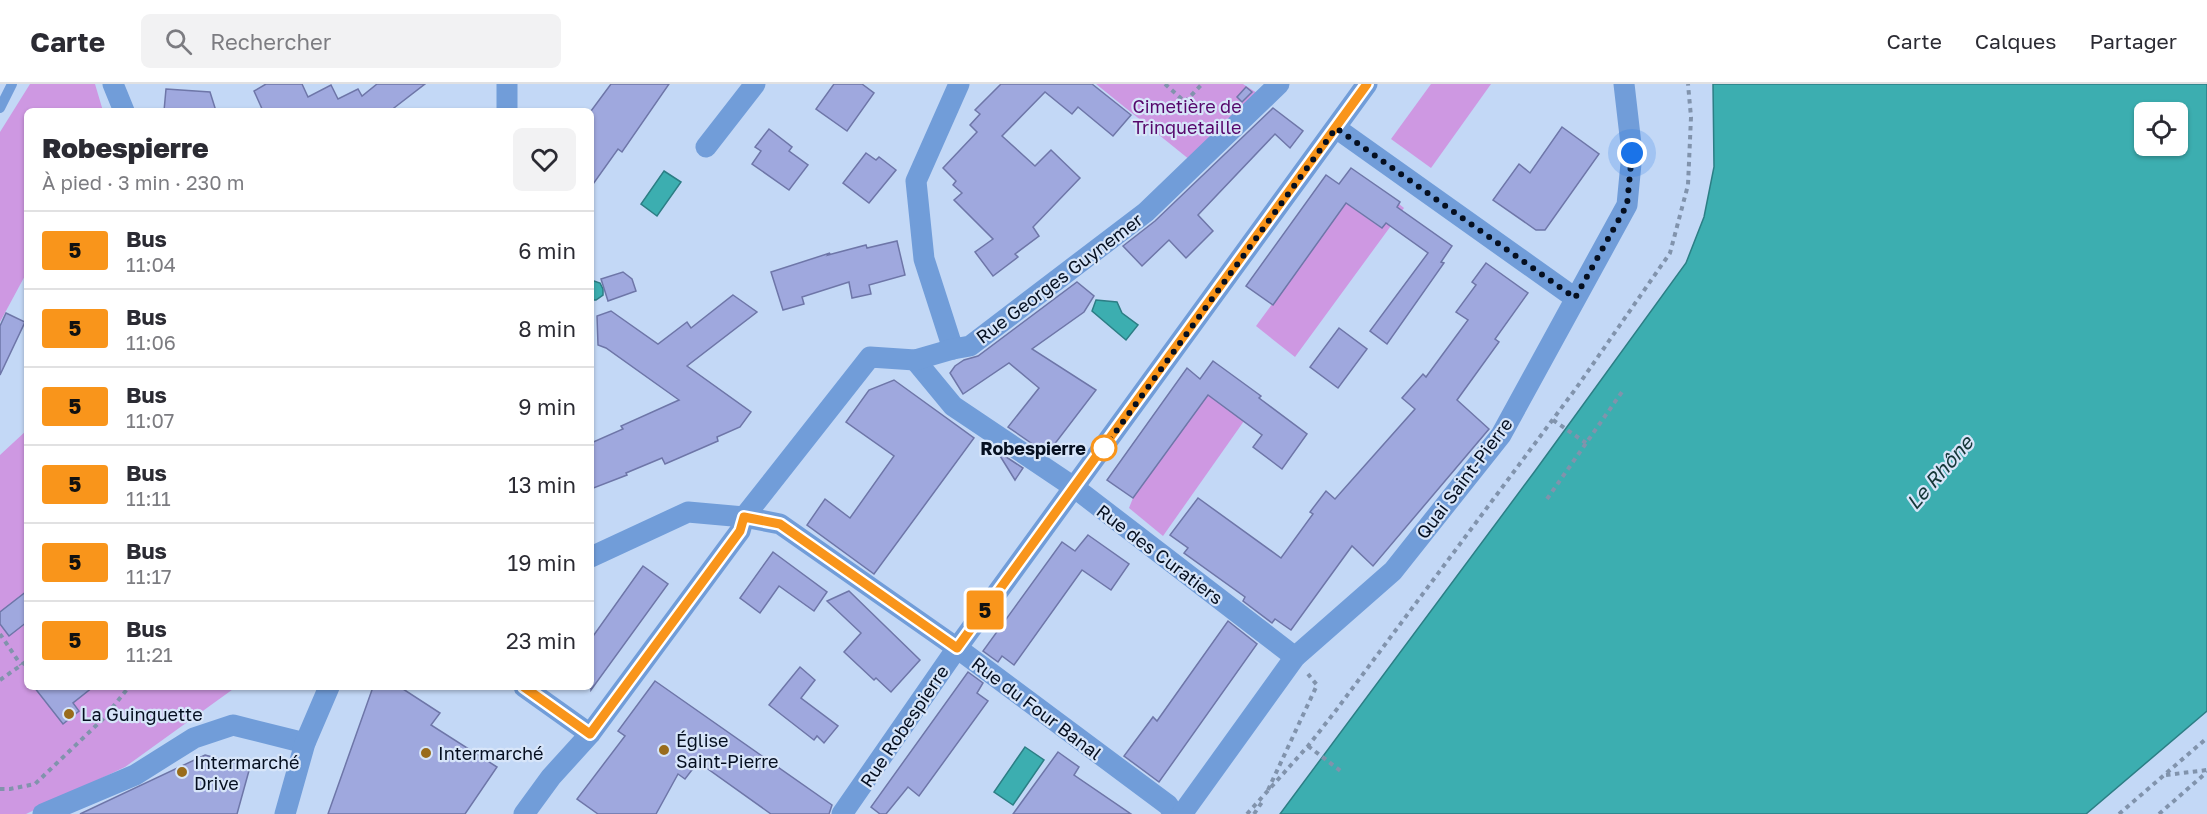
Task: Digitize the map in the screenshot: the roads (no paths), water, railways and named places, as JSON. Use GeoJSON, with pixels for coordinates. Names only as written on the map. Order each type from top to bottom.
{"type":"FeatureCollection","features":[{"type":"Feature","properties":{"kind":"street"},"geometry":{"type":"LineString","coordinates":[[112,84],[123,108]]}},
{"type":"Feature","properties":{"kind":"street"},"geometry":{"type":"LineString","coordinates":[[507,84],[507,108]]}},
{"type":"Feature","properties":{"kind":"street"},"geometry":{"type":"LineString","coordinates":[[706,147],[754,84]]}},
{"type":"Feature","properties":{"kind":"street"},"geometry":{"type":"LineString","coordinates":[[952,349],[924,259],[916,181],[959,84]]}},
{"type":"Feature","properties":{"kind":"street","name":"Rue Georges Guynemer"},"geometry":{"type":"LineString","coordinates":[[744,517],[870,357],[915,360],[970,346],[1146,212],[1279,84]]}},
{"type":"Feature","properties":{"kind":"street","name":"Rue Robespierre"},"geometry":{"type":"LineString","coordinates":[[842,814],[957,648],[1367,84]]}},
{"type":"Feature","properties":{"kind":"street","name":"Quai Saint-Pierre"},"geometry":{"type":"LineString","coordinates":[[1182,814],[1295,657],[1393,571],[1501,435],[1627,205],[1632,153],[1624,84]]}},
{"type":"Feature","properties":{"kind":"street"},"geometry":{"type":"LineString","coordinates":[[1336,128],[1575,298]]}},
{"type":"Feature","properties":{"kind":"street","name":"Rue des Curatiers"},"geometry":{"type":"LineString","coordinates":[[915,360],[953,406],[1075,488],[1295,657]]}},
{"type":"Feature","properties":{"kind":"street"},"geometry":{"type":"LineString","coordinates":[[530,812],[551,777],[590,734],[740,531],[744,517],[688,512],[594,556]]}},
{"type":"Feature","properties":{"kind":"street","name":"Rue du Four Banal"},"geometry":{"type":"LineString","coordinates":[[744,517],[780,524],[957,648],[1168,805],[1174,814]]}},
{"type":"Feature","properties":{"kind":"street"},"geometry":{"type":"LineString","coordinates":[[285,814],[305,743],[328,690]]}},
{"type":"Feature","properties":{"kind":"street"},"geometry":{"type":"LineString","coordinates":[[528,690],[590,734]]}},
{"type":"Feature","properties":{"kind":"street"},"geometry":{"type":"LineString","coordinates":[[43,814],[135,775],[194,738],[233,726],[305,743]]}},
{"type":"Feature","properties":{"kind":"lane"},"geometry":{"type":"LineString","coordinates":[[0,108],[12,84]]}},
{"type":"Feature","properties":{"kind":"water","name":"Le Rhône"},"geometry":{"type":"Polygon","coordinates":[[[1713,84],[2207,84],[2207,711],[2086,814],[1280,814],[1535,471],[1686,263],[1704,217],[1714,167],[1713,84]]]}},
{"type":"Feature","properties":{"kind":"water"},"geometry":{"type":"Polygon","coordinates":[[[664,171],[681,182],[657,216],[641,204],[664,171]]]}},
{"type":"Feature","properties":{"kind":"water"},"geometry":{"type":"Polygon","coordinates":[[[594,281],[600,283],[603,289],[603,295],[594,300],[594,281]]]}},
{"type":"Feature","properties":{"kind":"water"},"geometry":{"type":"Polygon","coordinates":[[[1096,300],[1117,302],[1122,313],[1138,325],[1126,340],[1092,311],[1096,300]]]}},
{"type":"Feature","properties":{"kind":"water"},"geometry":{"type":"Polygon","coordinates":[[[1025,747],[1044,760],[1013,805],[994,792],[1025,747]]]}},
{"type":"Feature","properties":{"kind":"place","name":"Robespierre"},"geometry":{"type":"Point","coordinates":[1104,448]}},
{"type":"Feature","properties":{"kind":"place","name":"La Guinguette"},"geometry":{"type":"Point","coordinates":[69,714]}},
{"type":"Feature","properties":{"kind":"place","name":"Église Saint-Pierre"},"geometry":{"type":"Point","coordinates":[664,750]}},
{"type":"Feature","properties":{"kind":"place","name":"Intermarché"},"geometry":{"type":"Point","coordinates":[426,753]}},
{"type":"Feature","properties":{"kind":"place","name":"Intermarché Drive"},"geometry":{"type":"Point","coordinates":[182,772]}},
{"type":"Feature","properties":{"kind":"park label","name":"Cimetière de Trinquetaille"},"geometry":{"type":"Point","coordinates":[1187,116]}}]}
